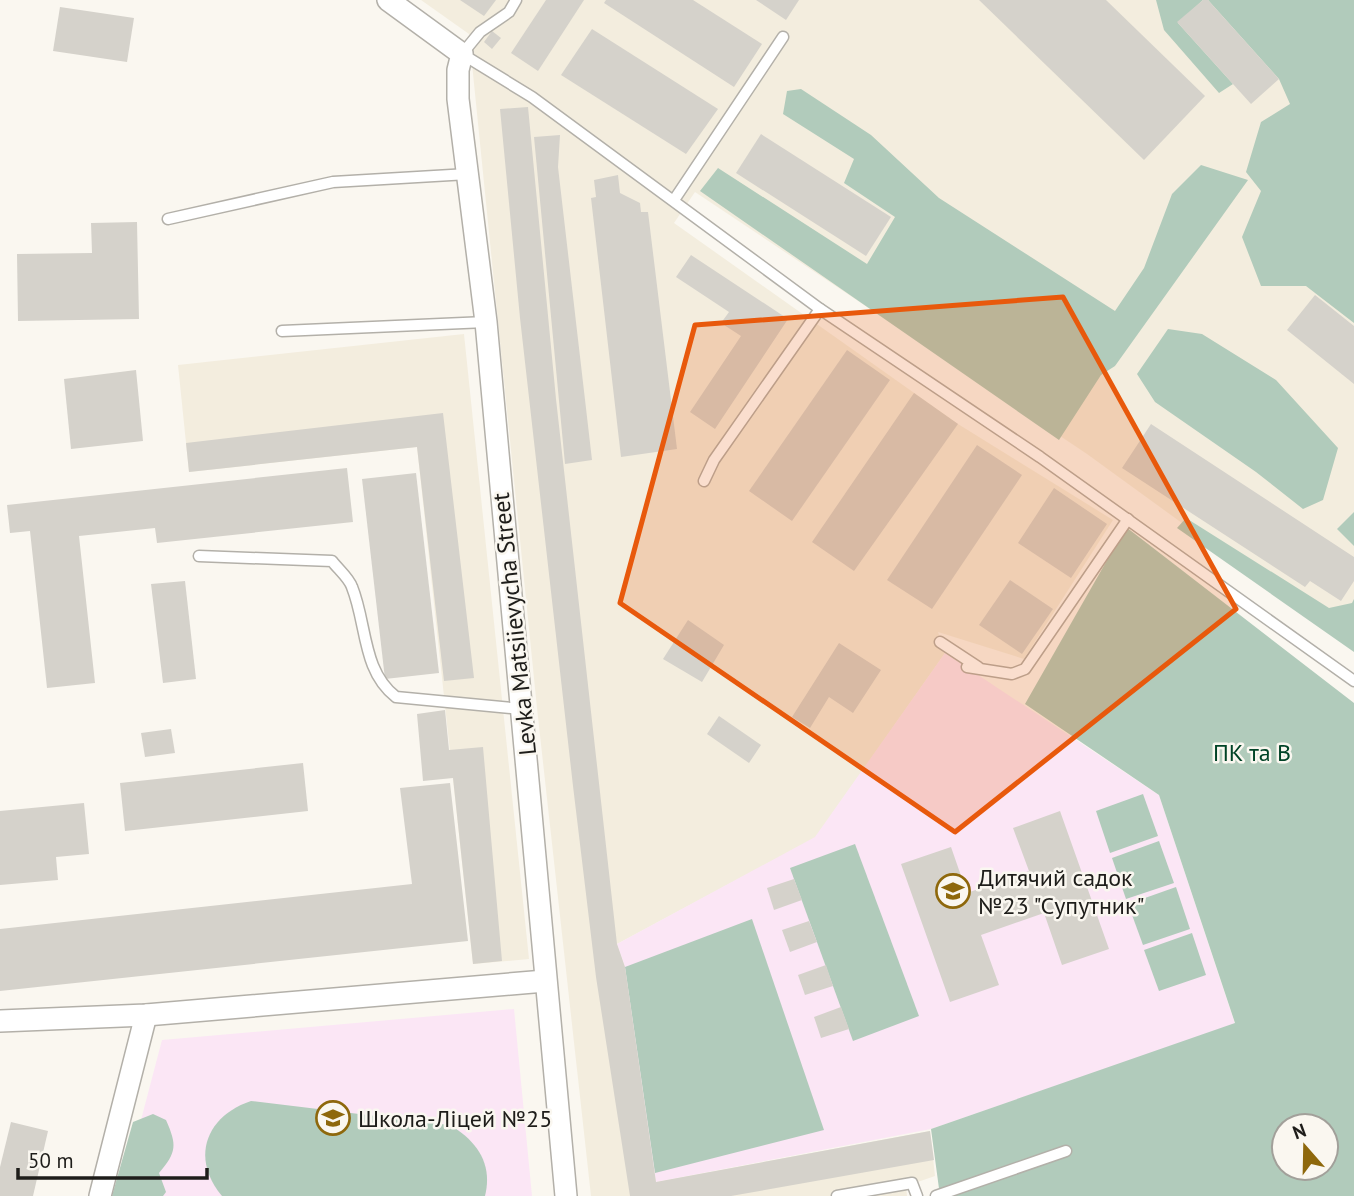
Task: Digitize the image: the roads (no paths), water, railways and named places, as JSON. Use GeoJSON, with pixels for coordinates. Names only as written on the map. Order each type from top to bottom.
{"type":"FeatureCollection","features":[{"type":"Feature","properties":{"kind":"street"},"geometry":{"type":"LineString","coordinates":[[388,0],[462,54]]}},
{"type":"Feature","properties":{"kind":"street","name":"Levka Matsiievycha Street"},"geometry":{"type":"LineString","coordinates":[[462,54],[458,70],[458,99],[485,322],[566,1196]]}},
{"type":"Feature","properties":{"kind":"street"},"geometry":{"type":"LineString","coordinates":[[0,1021],[146,1015],[545,981]]}},
{"type":"Feature","properties":{"kind":"street"},"geometry":{"type":"LineString","coordinates":[[100,1196],[146,1015]]}},
{"type":"Feature","properties":{"kind":"lane"},"geometry":{"type":"LineString","coordinates":[[516,0],[509,12],[480,32],[462,54],[532,97],[820,309],[1128,519],[1354,681]]}},
{"type":"Feature","properties":{"kind":"lane"},"geometry":{"type":"LineString","coordinates":[[674,200],[783,37]]}},
{"type":"Feature","properties":{"kind":"lane"},"geometry":{"type":"LineString","coordinates":[[168,219],[332,182],[468,174]]}},
{"type":"Feature","properties":{"kind":"lane"},"geometry":{"type":"LineString","coordinates":[[704,481],[714,460],[820,309]]}},
{"type":"Feature","properties":{"kind":"lane"},"geometry":{"type":"LineString","coordinates":[[282,331],[485,322]]}},
{"type":"Feature","properties":{"kind":"lane"},"geometry":{"type":"LineString","coordinates":[[967,667],[1012,674],[1026,669],[1128,519]]}},
{"type":"Feature","properties":{"kind":"lane"},"geometry":{"type":"LineString","coordinates":[[199,556],[332,561],[352,585],[372,664],[383,687],[397,697],[522,709]]}},
{"type":"Feature","properties":{"kind":"lane"},"geometry":{"type":"LineString","coordinates":[[940,642],[981,668]]}},
{"type":"Feature","properties":{"kind":"lane"},"geometry":{"type":"LineString","coordinates":[[936,1196],[1066,1151]]}},
{"type":"Feature","properties":{"kind":"lane"},"geometry":{"type":"LineString","coordinates":[[837,1196],[912,1183],[917,1196]]}},
{"type":"Feature","properties":{"kind":"place","name":"Дитячий садок №23 \"Супутник\""},"geometry":{"type":"Point","coordinates":[953,891]}},
{"type":"Feature","properties":{"kind":"place","name":"Школа-Ліцей №25"},"geometry":{"type":"Point","coordinates":[333,1118]}},
{"type":"Feature","properties":{"kind":"park label","name":"ПК та В"},"geometry":{"type":"Point","coordinates":[1252,752]}}]}
